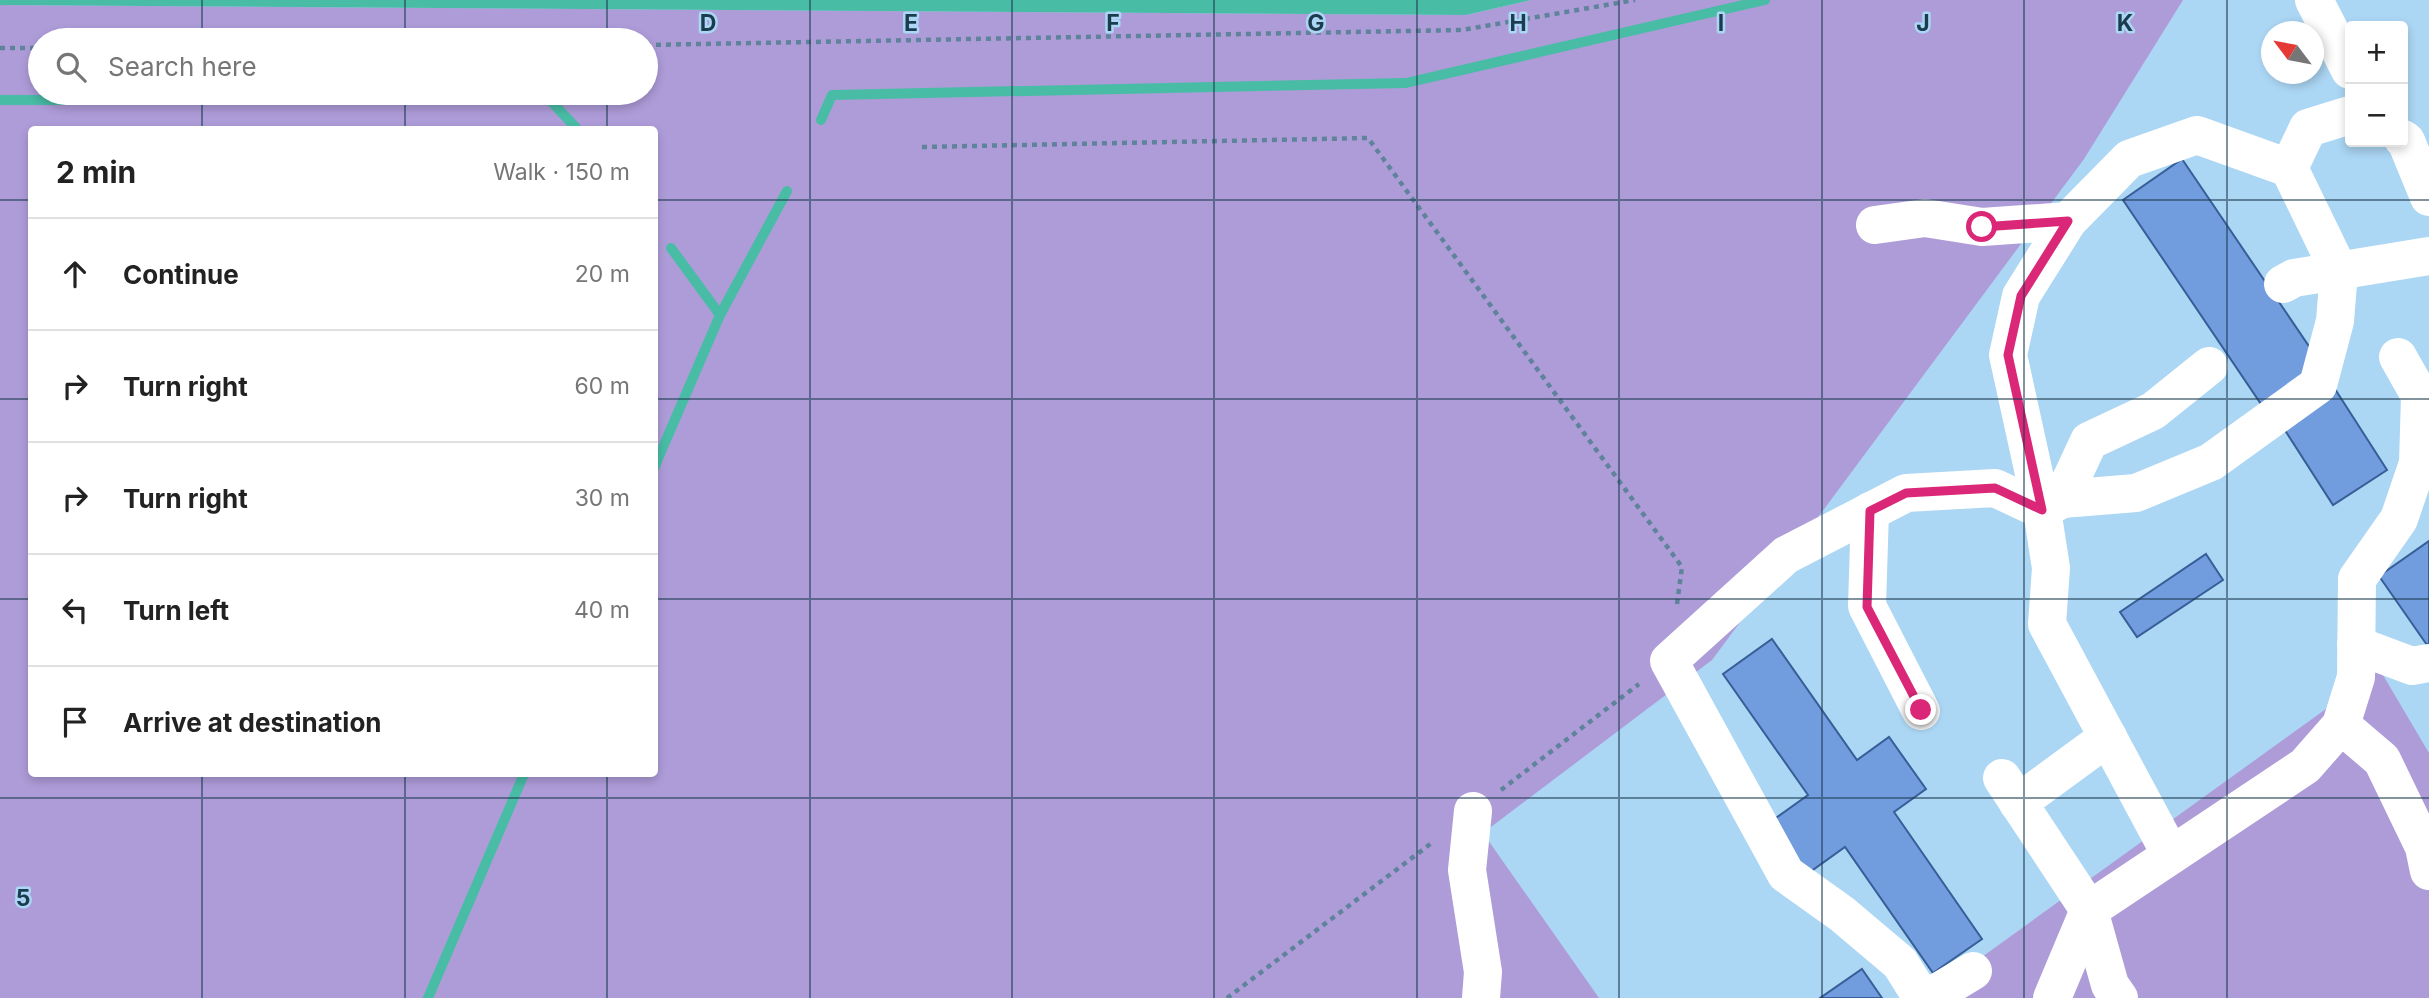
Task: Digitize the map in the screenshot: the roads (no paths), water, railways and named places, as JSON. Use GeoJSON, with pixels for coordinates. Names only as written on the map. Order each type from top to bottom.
{"type":"FeatureCollection","features":[{"type":"Feature","properties":{"kind":"lane"},"geometry":{"type":"LineString","coordinates":[[2314,0],[2345,60]]}},
{"type":"Feature","properties":{"kind":"lane"},"geometry":{"type":"LineString","coordinates":[[2289,168],[2308,128],[2345,117]]}},
{"type":"Feature","properties":{"kind":"lane"},"geometry":{"type":"LineString","coordinates":[[1922,998],[1900,963],[1842,914],[1786,874],[1669,661],[1786,555],[1906,493],[1995,488],[2052,505],[2136,492],[2211,462],[2318,385],[2335,321],[2339,271],[2289,168],[2197,135],[2129,159],[2068,221],[2021,296],[2008,355],[2052,505],[2051,568],[2046,624],[2171,855]]}},
{"type":"Feature","properties":{"kind":"lane"},"geometry":{"type":"LineString","coordinates":[[2408,146],[2429,197]]}},
{"type":"Feature","properties":{"kind":"lane"},"geometry":{"type":"LineString","coordinates":[[1875,225],[1925,218],[1982,227],[2068,221]]}},
{"type":"Feature","properties":{"kind":"lane"},"geometry":{"type":"LineString","coordinates":[[2283,284],[2294,278],[2429,256]]}},
{"type":"Feature","properties":{"kind":"lane"},"geometry":{"type":"LineString","coordinates":[[2052,998],[2089,910],[2305,766],[2341,724],[2356,677],[2357,579],[2399,519],[2417,500],[2425,395],[2398,357]]}},
{"type":"Feature","properties":{"kind":"lane"},"geometry":{"type":"LineString","coordinates":[[2052,505],[2089,442],[2153,411],[2209,366]]}},
{"type":"Feature","properties":{"kind":"lane"},"geometry":{"type":"LineString","coordinates":[[1870,511],[1867,607],[1921,710]]}},
{"type":"Feature","properties":{"kind":"lane"},"geometry":{"type":"LineString","coordinates":[[2356,645],[2412,666],[2429,663]]}},
{"type":"Feature","properties":{"kind":"lane"},"geometry":{"type":"LineString","coordinates":[[2341,724],[2382,760],[2424,847],[2429,871]]}},
{"type":"Feature","properties":{"kind":"lane"},"geometry":{"type":"LineString","coordinates":[[2108,737],[2010,791],[2089,910],[2110,985],[2119,998]]}},
{"type":"Feature","properties":{"kind":"lane"},"geometry":{"type":"LineString","coordinates":[[1473,811],[1467,870],[1483,972],[1481,998]]}},
{"type":"Feature","properties":{"kind":"lane"},"geometry":{"type":"LineString","coordinates":[[1928,998],[1973,971]]}},
{"type":"Feature","properties":{"kind":"waterway"},"geometry":{"type":"LineString","coordinates":[[821,120],[832,95],[1406,83],[1765,0]]}},
{"type":"Feature","properties":{"kind":"waterway"},"geometry":{"type":"LineString","coordinates":[[0,100],[28,100]]}},
{"type":"Feature","properties":{"kind":"waterway"},"geometry":{"type":"LineString","coordinates":[[555,105],[574,126]]}},
{"type":"Feature","properties":{"kind":"waterway"},"geometry":{"type":"LineString","coordinates":[[658,459],[720,315],[787,191]]}},
{"type":"Feature","properties":{"kind":"waterway"},"geometry":{"type":"LineString","coordinates":[[671,248],[720,315]]}},
{"type":"Feature","properties":{"kind":"waterway"},"geometry":{"type":"LineString","coordinates":[[428,998],[523,777]]}}]}
